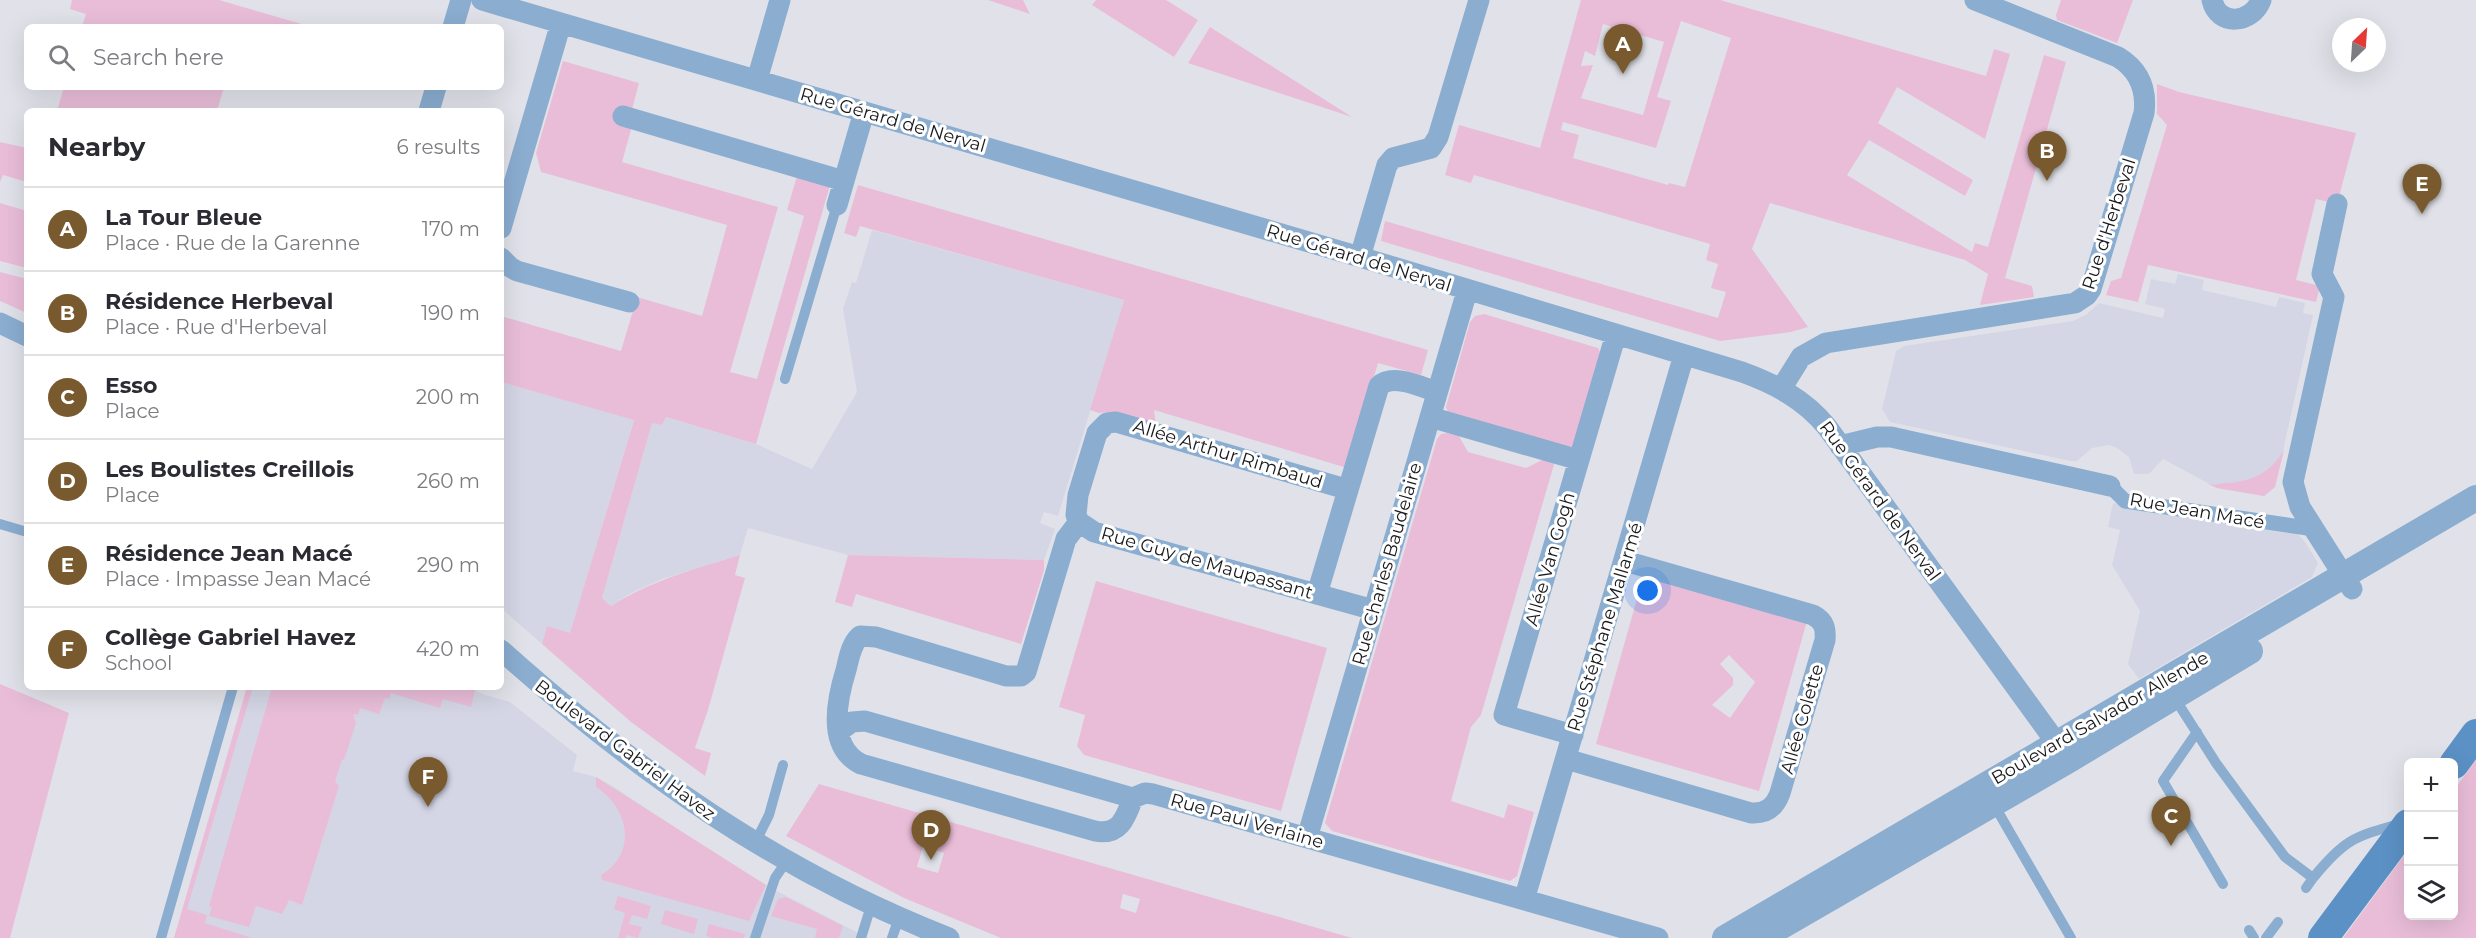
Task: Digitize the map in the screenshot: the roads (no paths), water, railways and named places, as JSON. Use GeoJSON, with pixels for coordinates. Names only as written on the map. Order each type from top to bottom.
{"type":"FeatureCollection","features":[{"type":"Feature","properties":{"kind":"main road"},"geometry":{"type":"LineString","coordinates":[[2458,759],[2476,734]]}},
{"type":"Feature","properties":{"kind":"main road"},"geometry":{"type":"LineString","coordinates":[[2322,938],[2404,830]]}},
{"type":"Feature","properties":{"kind":"street"},"geometry":{"type":"LineString","coordinates":[[454,24],[461,0]]}},
{"type":"Feature","properties":{"kind":"street","name":"Rue Gérard de Nerval"},"geometry":{"type":"LineString","coordinates":[[482,0],[1359,257],[1742,372],[1781,389],[1812,411],[1840,446],[2062,751]]}},
{"type":"Feature","properties":{"kind":"street"},"geometry":{"type":"LineString","coordinates":[[757,80],[780,0]]}},
{"type":"Feature","properties":{"kind":"street"},"geometry":{"type":"LineString","coordinates":[[1359,257],[1387,165],[1393,158],[1431,148],[1438,137],[1479,0]]}},
{"type":"Feature","properties":{"kind":"street","name":"Rue d'Herbeval"},"geometry":{"type":"LineString","coordinates":[[1781,389],[1801,357],[1826,342],[2075,303],[2087,295],[2091,289],[2144,113],[2145,101],[2141,82],[2133,68],[2118,57],[1975,0]]}},
{"type":"Feature","properties":{"kind":"street"},"geometry":{"type":"LineString","coordinates":[[2212,0],[2218,13],[2223,17],[2237,20],[2255,11],[2261,0]]}},
{"type":"Feature","properties":{"kind":"street"},"geometry":{"type":"LineString","coordinates":[[504,218],[561,23]]}},
{"type":"Feature","properties":{"kind":"street"},"geometry":{"type":"LineString","coordinates":[[430,108],[435,90]]}},
{"type":"Feature","properties":{"kind":"street"},"geometry":{"type":"LineString","coordinates":[[837,205],[864,111]]}},
{"type":"Feature","properties":{"kind":"street"},"geometry":{"type":"LineString","coordinates":[[623,116],[844,181]]}},
{"type":"Feature","properties":{"kind":"street"},"geometry":{"type":"LineString","coordinates":[[2337,204],[2322,274],[2334,297],[2293,482],[2296,500],[2348,583]]}},
{"type":"Feature","properties":{"kind":"street"},"geometry":{"type":"LineString","coordinates":[[504,261],[517,271],[629,302]]}},
{"type":"Feature","properties":{"kind":"street","name":"Rue Charles Baudelaire"},"geometry":{"type":"LineString","coordinates":[[1307,838],[1467,291]]}},
{"type":"Feature","properties":{"kind":"street"},"geometry":{"type":"LineString","coordinates":[[0,323],[24,335]]}},
{"type":"Feature","properties":{"kind":"street","name":"Allée Van Gogh"},"geometry":{"type":"LineString","coordinates":[[1573,735],[1504,715],[1616,334]]}},
{"type":"Feature","properties":{"kind":"street","name":"Rue Stéphane Mallarmé"},"geometry":{"type":"LineString","coordinates":[[1524,900],[1684,355]]}},
{"type":"Feature","properties":{"kind":"street","name":"Allée Arthur Rimbaud"},"geometry":{"type":"LineString","coordinates":[[1317,594],[1346,489],[1379,386],[1389,380],[1396,380],[1437,392]]}},
{"type":"Feature","properties":{"kind":"street"},"geometry":{"type":"LineString","coordinates":[[1430,417],[1579,460]]}},
{"type":"Feature","properties":{"kind":"street","name":"Allée Arthur Rimbaud"},"geometry":{"type":"LineString","coordinates":[[1079,522],[1076,515],[1078,495],[1097,433],[1107,423],[1116,422],[1346,489]]}},
{"type":"Feature","properties":{"kind":"street","name":"Rue Jean Macé"},"geometry":{"type":"LineString","coordinates":[[1840,446],[1877,437],[1891,437],[2110,486],[2125,501],[2314,529]]}},
{"type":"Feature","properties":{"kind":"street","name":"Boulevard Salvador Allende"},"geometry":{"type":"LineString","coordinates":[[2062,751],[2174,697],[2476,498]]}},
{"type":"Feature","properties":{"kind":"street","name":"Boulevard Salvador Allende"},"geometry":{"type":"LineString","coordinates":[[1761,938],[2062,751],[2348,583],[2476,515]]}},
{"type":"Feature","properties":{"kind":"street","name":"Rue Guy de Maupassant"},"geometry":{"type":"LineString","coordinates":[[839,731],[837,701],[853,645],[860,636],[876,637],[1006,676],[1021,676],[1026,672],[1066,539],[1079,522],[1094,532],[1374,610]]}},
{"type":"Feature","properties":{"kind":"street","name":"Allée Colette"},"geometry":{"type":"LineString","coordinates":[[1566,759],[1751,813],[1759,814],[1772,807],[1780,793],[1825,640],[1824,625],[1820,619],[1813,615],[1625,561]]}},
{"type":"Feature","properties":{"kind":"street","name":"Boulevard Gabriel Havez"},"geometry":{"type":"LineString","coordinates":[[504,653],[533,681],[634,761],[718,820],[786,862],[871,906],[896,928],[949,938]]}},
{"type":"Feature","properties":{"kind":"street","name":"Rue Paul Verlaine"},"geometry":{"type":"LineString","coordinates":[[839,731],[852,722],[865,721],[1133,798],[1145,793],[1153,794],[1658,938]]}},
{"type":"Feature","properties":{"kind":"street"},"geometry":{"type":"LineString","coordinates":[[839,731],[847,753],[861,764],[1095,831],[1116,829],[1122,824],[1133,798]]}},
{"type":"Feature","properties":{"kind":"street","name":"Boulevard Salvador Allende"},"geometry":{"type":"LineString","coordinates":[[1725,938],[1988,795]]}},
{"type":"Feature","properties":{"kind":"lane"},"geometry":{"type":"LineString","coordinates":[[785,379],[837,205]]}},
{"type":"Feature","properties":{"kind":"lane"},"geometry":{"type":"LineString","coordinates":[[0,524],[24,531]]}},
{"type":"Feature","properties":{"kind":"lane"},"geometry":{"type":"LineString","coordinates":[[161,938],[231,690]]}},
{"type":"Feature","properties":{"kind":"lane"},"geometry":{"type":"LineString","coordinates":[[2174,697],[2265,840],[2285,864],[2313,878]]}},
{"type":"Feature","properties":{"kind":"lane"},"geometry":{"type":"LineString","coordinates":[[2197,732],[2163,781],[2215,863],[2223,884]]}},
{"type":"Feature","properties":{"kind":"lane"},"geometry":{"type":"LineString","coordinates":[[755,843],[769,815],[783,765]]}},
{"type":"Feature","properties":{"kind":"lane"},"geometry":{"type":"LineString","coordinates":[[1988,795],[2072,938]]}},
{"type":"Feature","properties":{"kind":"lane"},"geometry":{"type":"LineString","coordinates":[[2306,888],[2336,850],[2349,841],[2373,831],[2404,824]]}},
{"type":"Feature","properties":{"kind":"lane"},"geometry":{"type":"LineString","coordinates":[[755,938],[775,878],[786,862]]}},
{"type":"Feature","properties":{"kind":"lane"},"geometry":{"type":"LineString","coordinates":[[861,938],[871,906]]}},
{"type":"Feature","properties":{"kind":"lane"},"geometry":{"type":"LineString","coordinates":[[2266,938],[2278,922]]}},
{"type":"Feature","properties":{"kind":"place","name":"La Tour Bleue"},"geometry":{"type":"Point","coordinates":[1623,74]}},
{"type":"Feature","properties":{"kind":"place","name":"Résidence Herbeval"},"geometry":{"type":"Point","coordinates":[2047,181]}},
{"type":"Feature","properties":{"kind":"place","name":"Résidence Jean Macé"},"geometry":{"type":"Point","coordinates":[2422,214]}},
{"type":"Feature","properties":{"kind":"place","name":"Collège Gabriel Havez"},"geometry":{"type":"Point","coordinates":[428,807]}},
{"type":"Feature","properties":{"kind":"place","name":"Esso"},"geometry":{"type":"Point","coordinates":[2171,846]}},
{"type":"Feature","properties":{"kind":"place","name":"Les Boulistes Creillois"},"geometry":{"type":"Point","coordinates":[931,860]}}]}
